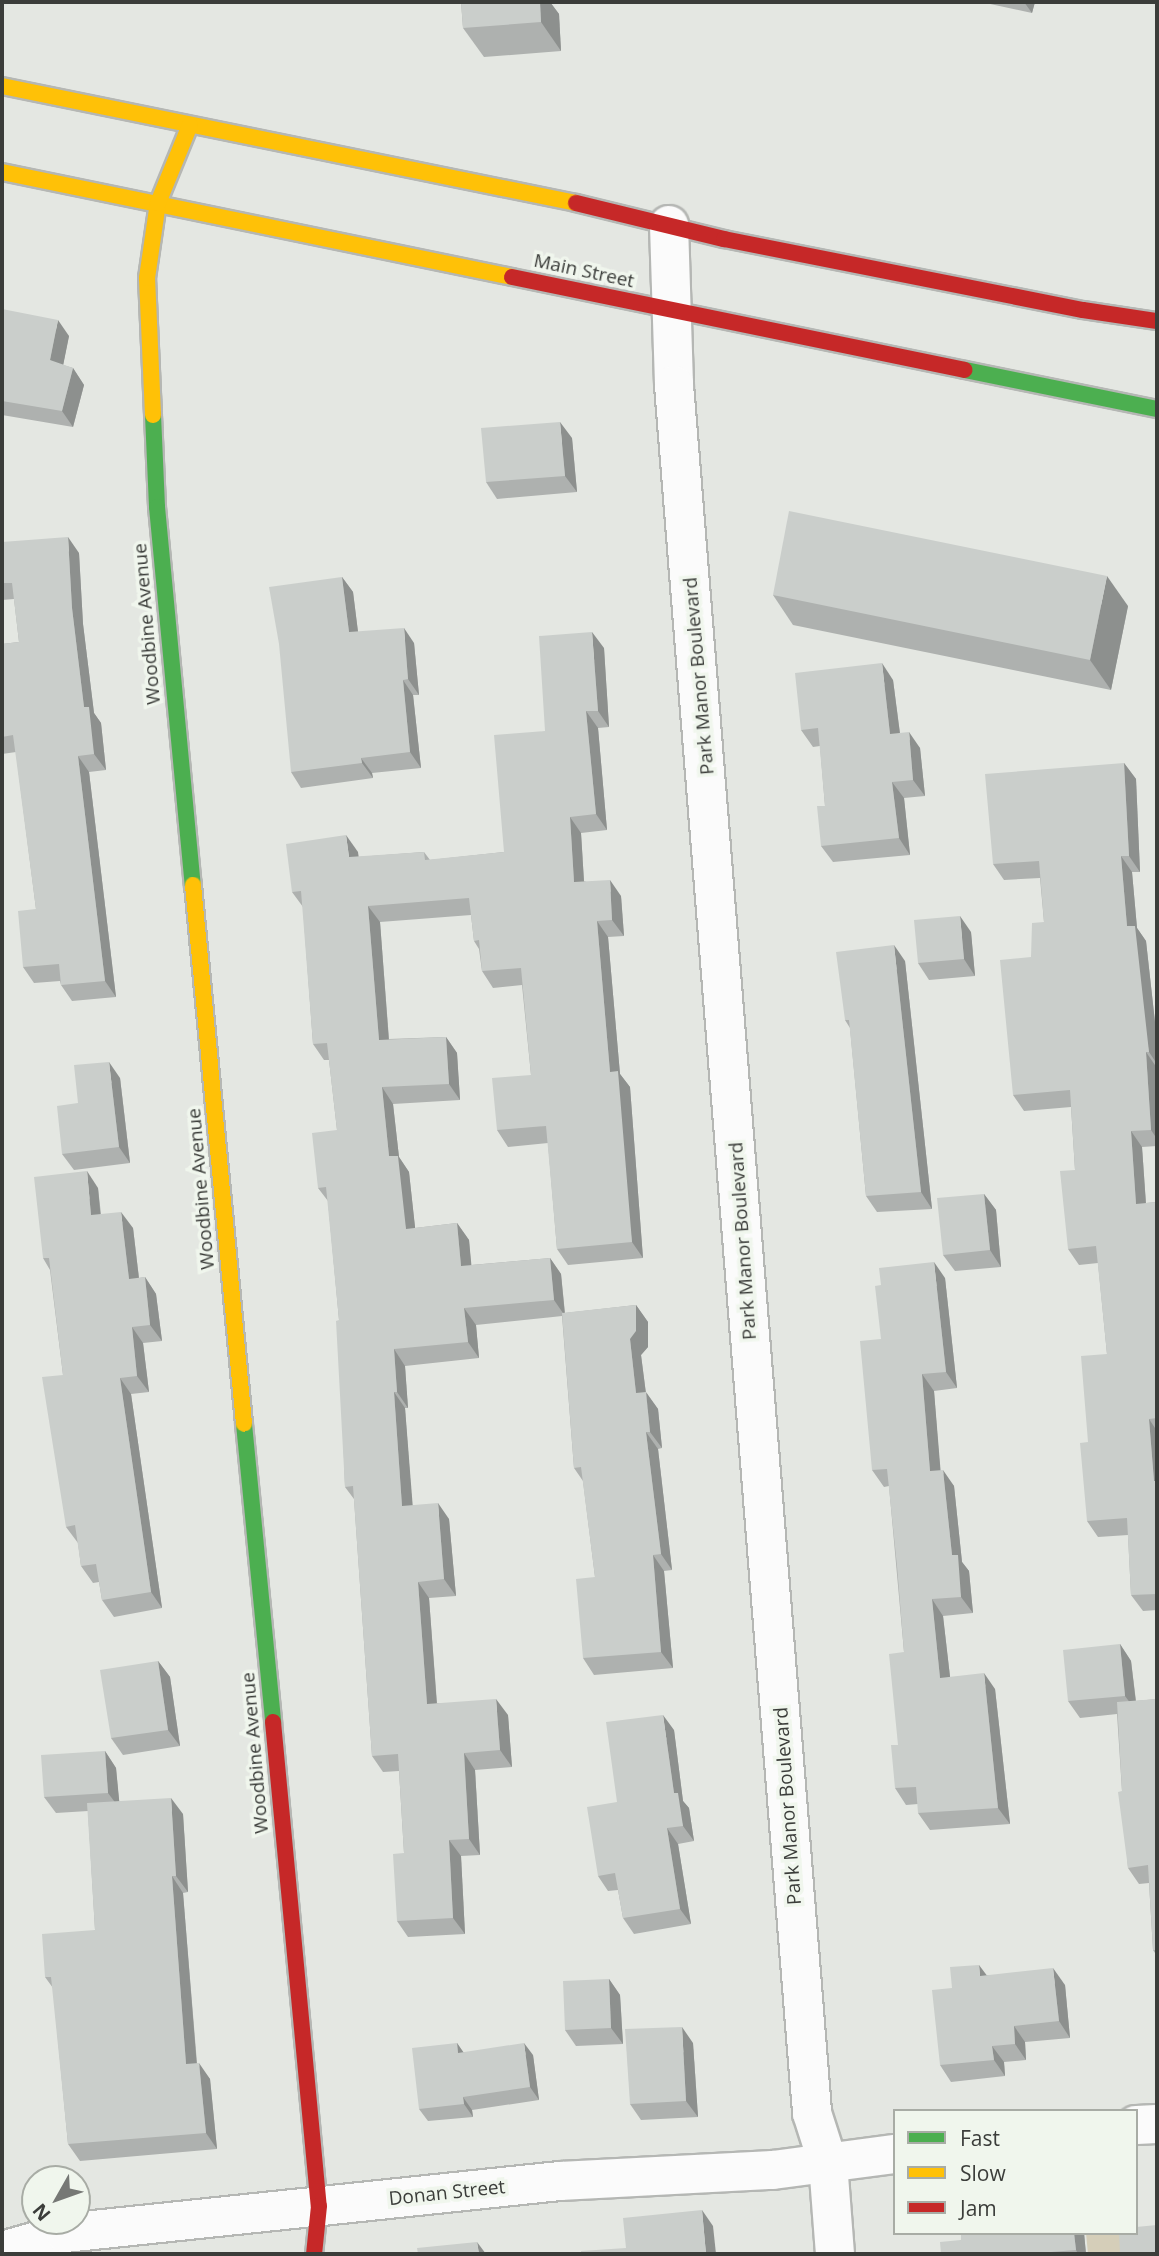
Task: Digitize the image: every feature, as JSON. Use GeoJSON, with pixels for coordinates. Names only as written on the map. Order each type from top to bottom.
{"type":"FeatureCollection","features":[{"type":"Feature","properties":{"kind":"main road"},"geometry":{"type":"LineString","coordinates":[[2,86],[1083,310],[1157,321]]}},
{"type":"Feature","properties":{"kind":"main road","name":"Woodbine Avenue"},"geometry":{"type":"LineString","coordinates":[[190,125],[158,203],[146,278],[157,507],[319,2206],[314,2254]]}},
{"type":"Feature","properties":{"kind":"main road","name":"Main Street"},"geometry":{"type":"LineString","coordinates":[[2,172],[1157,409]]}},
{"type":"Feature","properties":{"kind":"street","name":"Park Manor Boulevard"},"geometry":{"type":"LineString","coordinates":[[669,225],[674,385],[810,2099],[828,2163],[835,2254]]}},
{"type":"Feature","properties":{"kind":"street"},"geometry":{"type":"LineString","coordinates":[[1138,2126],[1157,2124]]}},
{"type":"Feature","properties":{"kind":"street","name":"Donan Street"},"geometry":{"type":"LineString","coordinates":[[2,2251],[65,2233],[560,2181],[773,2170],[893,2154]]}},
{"type":"Feature","properties":{"kind":"shaded area"},"geometry":{"type":"Polygon","coordinates":[[[1086,2235],[1121,2235],[1122,2254],[1088,2254],[1086,2235]]]}},
{"type":"Feature","properties":{"kind":"building"},"geometry":{"type":"Polygon","coordinates":[[[461,2],[540,2],[541,22],[463,28],[461,2]]]}},
{"type":"Feature","properties":{"kind":"building"},"geometry":{"type":"Polygon","coordinates":[[[2,309],[58,320],[50,360],[73,368],[62,411],[2,401],[2,309]]]}},
{"type":"Feature","properties":{"kind":"building"},"geometry":{"type":"Polygon","coordinates":[[[560,422],[565,476],[486,482],[481,428],[560,422]]]}},
{"type":"Feature","properties":{"kind":"building"},"geometry":{"type":"Polygon","coordinates":[[[789,511],[1107,576],[1090,660],[773,595],[789,511]]]}},
{"type":"Feature","properties":{"kind":"building"},"geometry":{"type":"Polygon","coordinates":[[[68,537],[72,608],[84,707],[89,707],[94,754],[78,756],[105,981],[61,985],[59,964],[23,967],[18,911],[36,909],[13,735],[2,737],[2,644],[19,642],[12,583],[2,583],[2,542],[68,537]]]}},
{"type":"Feature","properties":{"kind":"building"},"geometry":{"type":"Polygon","coordinates":[[[342,577],[349,632],[404,628],[408,679],[403,680],[410,752],[361,758],[362,763],[291,772],[279,644],[269,587],[342,577]]]}},
{"type":"Feature","properties":{"kind":"building"},"geometry":{"type":"Polygon","coordinates":[[[592,632],[598,711],[586,711],[596,814],[570,817],[574,882],[610,880],[612,920],[597,921],[610,1072],[618,1071],[632,1242],[557,1249],[546,1126],[497,1130],[492,1078],[531,1075],[521,968],[482,971],[479,940],[474,941],[469,898],[368,906],[379,1040],[446,1037],[449,1084],[382,1087],[389,1156],[398,1156],[406,1229],[457,1223],[461,1266],[550,1258],[554,1300],[464,1308],[468,1342],[394,1349],[397,1392],[394,1392],[402,1506],[438,1503],[444,1579],[418,1582],[427,1704],[496,1699],[500,1750],[464,1753],[469,1839],[449,1840],[453,1918],[397,1921],[393,1854],[404,1853],[398,1754],[372,1756],[353,1486],[345,1487],[336,1321],[339,1320],[326,1187],[318,1188],[312,1133],[337,1130],[327,1043],[313,1044],[301,891],[292,892],[286,844],[346,835],[349,857],[424,852],[425,860],[504,852],[494,735],[545,731],[539,636],[592,632]]]}},
{"type":"Feature","properties":{"kind":"building"},"geometry":{"type":"Polygon","coordinates":[[[882,663],[890,734],[909,732],[913,780],[892,782],[899,838],[821,846],[817,806],[825,806],[818,728],[801,730],[795,673],[882,663]]]}},
{"type":"Feature","properties":{"kind":"building"},"geometry":{"type":"Polygon","coordinates":[[[1124,763],[1129,856],[1121,856],[1127,926],[1135,926],[1149,1052],[1146,1052],[1151,1130],[1131,1131],[1136,1204],[1157,1202],[1157,1418],[1149,1419],[1154,1481],[1157,1481],[1157,1594],[1131,1595],[1127,1518],[1087,1521],[1080,1443],[1088,1442],[1081,1356],[1107,1354],[1096,1246],[1068,1249],[1060,1171],[1075,1170],[1070,1090],[1013,1095],[1000,960],[1031,957],[1032,923],[1044,922],[1039,861],[993,864],[985,774],[1124,763]]]}},
{"type":"Feature","properties":{"kind":"building"},"geometry":{"type":"Polygon","coordinates":[[[960,916],[964,959],[918,963],[914,920],[960,916]]]}},
{"type":"Feature","properties":{"kind":"building"},"geometry":{"type":"Polygon","coordinates":[[[894,945],[921,1192],[866,1196],[849,1020],[845,1020],[836,952],[894,945]]]}},
{"type":"Feature","properties":{"kind":"building"},"geometry":{"type":"Polygon","coordinates":[[[109,1062],[119,1147],[62,1154],[57,1106],[78,1103],[74,1065],[109,1062]]]}},
{"type":"Feature","properties":{"kind":"building"},"geometry":{"type":"Polygon","coordinates":[[[87,1171],[91,1215],[121,1212],[129,1279],[145,1277],[150,1325],[132,1327],[137,1376],[120,1378],[151,1592],[102,1600],[96,1564],[81,1566],[75,1525],[66,1527],[42,1377],[63,1375],[49,1258],[43,1258],[34,1177],[87,1171]]]}},
{"type":"Feature","properties":{"kind":"building"},"geometry":{"type":"Polygon","coordinates":[[[984,1194],[990,1250],[943,1255],[937,1198],[984,1194]]]}},
{"type":"Feature","properties":{"kind":"building"},"geometry":{"type":"Polygon","coordinates":[[[934,1262],[946,1372],[922,1374],[930,1471],[943,1470],[952,1555],[958,1555],[961,1597],[932,1599],[940,1678],[984,1673],[998,1808],[918,1813],[916,1787],[895,1788],[891,1745],[898,1745],[889,1654],[904,1652],[887,1469],[872,1470],[860,1341],[881,1339],[875,1286],[881,1285],[879,1268],[934,1262]]]}},
{"type":"Feature","properties":{"kind":"building"},"geometry":{"type":"Polygon","coordinates":[[[636,1305],[636,1331],[630,1339],[636,1393],[646,1392],[650,1432],[646,1432],[661,1554],[653,1555],[661,1652],[583,1658],[576,1579],[595,1577],[581,1467],[574,1468],[562,1313],[636,1305]]]}},
{"type":"Feature","properties":{"kind":"building"},"geometry":{"type":"Polygon","coordinates":[[[1120,1644],[1125,1696],[1068,1701],[1063,1650],[1120,1644]]]}},
{"type":"Feature","properties":{"kind":"building"},"geometry":{"type":"Polygon","coordinates":[[[158,1661],[168,1730],[111,1738],[100,1670],[158,1661]]]}},
{"type":"Feature","properties":{"kind":"building"},"geometry":{"type":"Polygon","coordinates":[[[1157,1699],[1157,1950],[1153,1950],[1148,1865],[1128,1868],[1118,1792],[1122,1791],[1117,1702],[1157,1699]]]}},
{"type":"Feature","properties":{"kind":"building"},"geometry":{"type":"Polygon","coordinates":[[[663,1715],[674,1793],[678,1793],[683,1826],[667,1828],[680,1909],[623,1918],[615,1873],[598,1876],[587,1807],[617,1802],[606,1722],[663,1715]]]}},
{"type":"Feature","properties":{"kind":"building"},"geometry":{"type":"Polygon","coordinates":[[[105,1751],[108,1793],[44,1797],[41,1755],[105,1751]]]}},
{"type":"Feature","properties":{"kind":"building"},"geometry":{"type":"Polygon","coordinates":[[[171,1798],[176,1876],[172,1876],[186,2064],[199,2063],[206,2133],[68,2144],[51,1977],[45,1977],[42,1934],[95,1930],[87,1803],[171,1798]]]}},
{"type":"Feature","properties":{"kind":"building"},"geometry":{"type":"Polygon","coordinates":[[[979,1965],[980,1976],[1053,1968],[1059,2021],[1014,2026],[1015,2044],[992,2046],[994,2060],[940,2065],[932,1990],[952,1988],[950,1967],[979,1965]]]}},
{"type":"Feature","properties":{"kind":"building"},"geometry":{"type":"Polygon","coordinates":[[[609,1979],[611,2028],[565,2030],[563,1981],[609,1979]]]}},
{"type":"Feature","properties":{"kind":"building"},"geometry":{"type":"Polygon","coordinates":[[[682,2027],[686,2101],[630,2104],[625,2029],[682,2027]]]}},
{"type":"Feature","properties":{"kind":"building"},"geometry":{"type":"Polygon","coordinates":[[[457,2043],[458,2053],[524,2043],[530,2087],[463,2097],[464,2104],[419,2109],[412,2048],[457,2043]]]}},
{"type":"Feature","properties":{"kind":"building"},"geometry":{"type":"Polygon","coordinates":[[[702,2210],[706,2254],[581,2254],[581,2251],[626,2248],[623,2218],[702,2210]]]}},
{"type":"Feature","properties":{"kind":"building"},"geometry":{"type":"Polygon","coordinates":[[[1157,2225],[1157,2254],[1120,2254],[1119,2235],[1138,2235],[1138,2227],[1157,2225]]]}},
{"type":"Feature","properties":{"kind":"building"},"geometry":{"type":"Polygon","coordinates":[[[961,2235],[1074,2235],[1076,2250],[1026,2254],[941,2254],[940,2242],[961,2240],[961,2235]]]}},
{"type":"Feature","properties":{"kind":"building"},"geometry":{"type":"Polygon","coordinates":[[[477,2242],[479,2254],[418,2254],[417,2248],[477,2242]]]}},
{"type":"Feature","properties":{"kind":"traffic: fast"},"geometry":{"type":"LineString","coordinates":[[965,370],[1157,409]]}},
{"type":"Feature","properties":{"kind":"traffic: fast"},"geometry":{"type":"LineString","coordinates":[[153,415],[157,507],[193,885]]}},
{"type":"Feature","properties":{"kind":"traffic: fast"},"geometry":{"type":"LineString","coordinates":[[244,1424],[273,1722]]}},
{"type":"Feature","properties":{"kind":"traffic: slow"},"geometry":{"type":"LineString","coordinates":[[2,86],[576,203]]}},
{"type":"Feature","properties":{"kind":"traffic: slow"},"geometry":{"type":"LineString","coordinates":[[153,415],[147,278],[158,203],[190,125]]}},
{"type":"Feature","properties":{"kind":"traffic: slow"},"geometry":{"type":"LineString","coordinates":[[2,172],[512,277]]}},
{"type":"Feature","properties":{"kind":"traffic: slow"},"geometry":{"type":"LineString","coordinates":[[193,885],[244,1424]]}},
{"type":"Feature","properties":{"kind":"traffic: jam"},"geometry":{"type":"LineString","coordinates":[[576,203],[724,239],[1083,310],[1157,321]]}},
{"type":"Feature","properties":{"kind":"traffic: jam"},"geometry":{"type":"LineString","coordinates":[[512,277],[965,370]]}},
{"type":"Feature","properties":{"kind":"traffic: jam"},"geometry":{"type":"LineString","coordinates":[[273,1722],[319,2206],[314,2254]]}}]}
